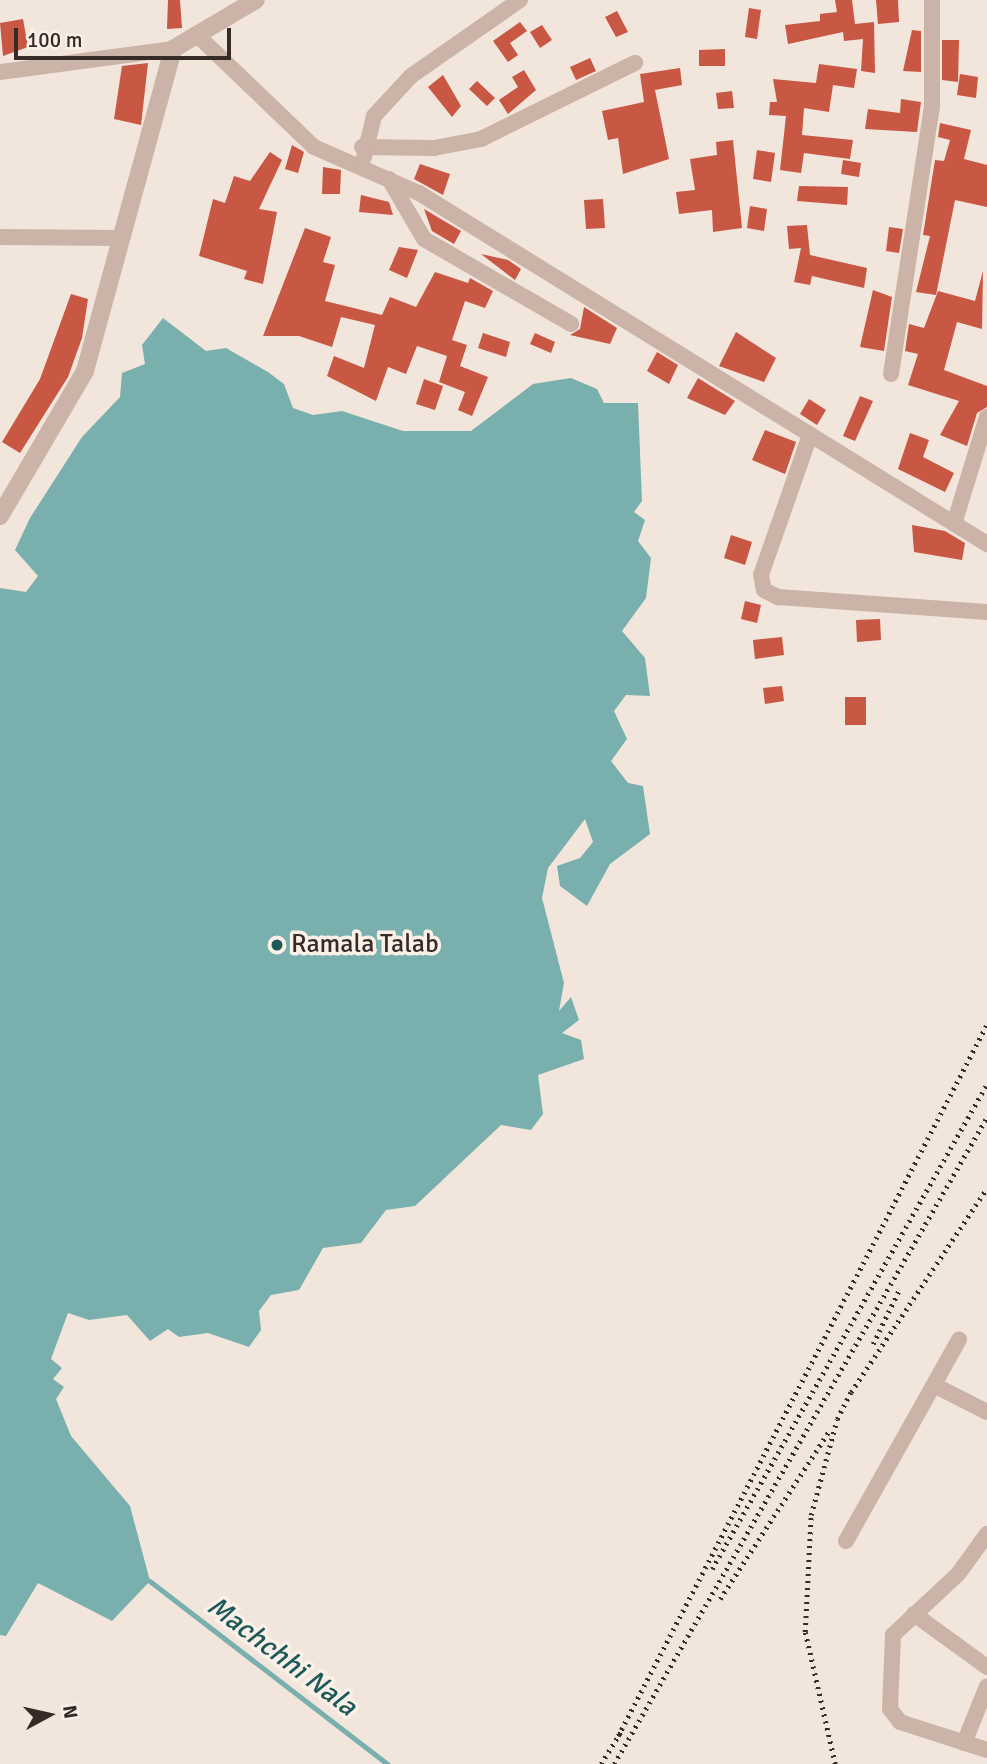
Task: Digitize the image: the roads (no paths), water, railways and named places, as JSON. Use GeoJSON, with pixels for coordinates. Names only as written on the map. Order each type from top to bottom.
{"type":"FeatureCollection","features":[{"type":"Feature","properties":{"kind":"street"},"geometry":{"type":"LineString","coordinates":[[0,72],[173,49],[256,0]]}},
{"type":"Feature","properties":{"kind":"street"},"geometry":{"type":"LineString","coordinates":[[366,168],[362,147],[374,116],[411,76],[520,0]]}},
{"type":"Feature","properties":{"kind":"street"},"geometry":{"type":"LineString","coordinates":[[891,374],[932,107],[932,0]]}},
{"type":"Feature","properties":{"kind":"street"},"geometry":{"type":"LineString","coordinates":[[196,34],[314,147],[389,179],[987,544]]}},
{"type":"Feature","properties":{"kind":"street"},"geometry":{"type":"LineString","coordinates":[[0,516],[85,371],[173,49]]}},
{"type":"Feature","properties":{"kind":"street"},"geometry":{"type":"LineString","coordinates":[[362,147],[434,148],[481,139],[635,63]]}},
{"type":"Feature","properties":{"kind":"street"},"geometry":{"type":"LineString","coordinates":[[389,179],[424,239],[571,324]]}},
{"type":"Feature","properties":{"kind":"street"},"geometry":{"type":"LineString","coordinates":[[0,237],[121,238]]}},
{"type":"Feature","properties":{"kind":"street"},"geometry":{"type":"LineString","coordinates":[[954,524],[987,417]]}},
{"type":"Feature","properties":{"kind":"street"},"geometry":{"type":"LineString","coordinates":[[810,435],[761,575],[764,590],[778,597],[987,612]]}},
{"type":"Feature","properties":{"kind":"street"},"geometry":{"type":"LineString","coordinates":[[846,1541],[959,1340]]}},
{"type":"Feature","properties":{"kind":"street"},"geometry":{"type":"LineString","coordinates":[[934,1385],[987,1412]]}},
{"type":"Feature","properties":{"kind":"street"},"geometry":{"type":"LineString","coordinates":[[987,1535],[914,1614],[891,1645],[893,1716],[987,1750]]}},
{"type":"Feature","properties":{"kind":"street"},"geometry":{"type":"LineString","coordinates":[[914,1614],[987,1667]]}},
{"type":"Feature","properties":{"kind":"street"},"geometry":{"type":"LineString","coordinates":[[964,1743],[987,1686]]}},
{"type":"Feature","properties":{"kind":"water","name":"Ramala Talab"},"geometry":{"type":"Polygon","coordinates":[[[163,318],[206,351],[226,348],[268,372],[284,384],[293,408],[313,415],[342,411],[403,431],[471,431],[533,384],[571,378],[597,389],[604,403],[638,403],[642,501],[634,512],[645,520],[638,541],[651,558],[646,598],[622,631],[645,658],[650,696],[626,695],[614,711],[627,739],[611,761],[628,783],[643,786],[650,834],[610,864],[587,906],[560,886],[557,866],[580,858],[593,842],[585,819],[548,868],[542,898],[564,983],[559,1011],[571,997],[579,1020],[562,1033],[581,1040],[584,1059],[538,1075],[543,1114],[531,1130],[501,1125],[415,1206],[386,1210],[361,1243],[323,1248],[299,1290],[271,1295],[259,1311],[261,1330],[249,1347],[208,1333],[179,1337],[168,1329],[150,1341],[127,1315],[89,1320],[68,1313],[51,1359],[62,1368],[53,1379],[64,1387],[56,1399],[71,1436],[130,1506],[150,1581],[112,1621],[38,1583],[6,1636],[0,1635],[0,588],[26,592],[38,576],[15,550],[30,518],[82,437],[120,397],[122,373],[145,364],[142,345],[163,318]]]}},
{"type":"Feature","properties":{"kind":"waterway","name":"Machchhi Nala"},"geometry":{"type":"LineString","coordinates":[[150,1581],[388,1764]]}},
{"type":"Feature","properties":{"kind":"railway"},"geometry":{"type":"LineString","coordinates":[[618,1736],[987,1024]]}},
{"type":"Feature","properties":{"kind":"railway"},"geometry":{"type":"LineString","coordinates":[[712,1569],[987,1084]]}},
{"type":"Feature","properties":{"kind":"railway"},"geometry":{"type":"LineString","coordinates":[[614,1764],[987,1117]]}},
{"type":"Feature","properties":{"kind":"railway"},"geometry":{"type":"LineString","coordinates":[[835,1764],[805,1632],[811,1515],[837,1419],[851,1392],[987,1188]]}},
{"type":"Feature","properties":{"kind":"railway"},"geometry":{"type":"LineString","coordinates":[[873,1344],[899,1290]]}},
{"type":"Feature","properties":{"kind":"railway"},"geometry":{"type":"LineString","coordinates":[[720,1599],[829,1431]]}},
{"type":"Feature","properties":{"kind":"railway"},"geometry":{"type":"LineString","coordinates":[[601,1764],[623,1728]]}},
{"type":"Feature","properties":{"kind":"place","name":"Ramala Talab"},"geometry":{"type":"Point","coordinates":[277,945]}}]}
